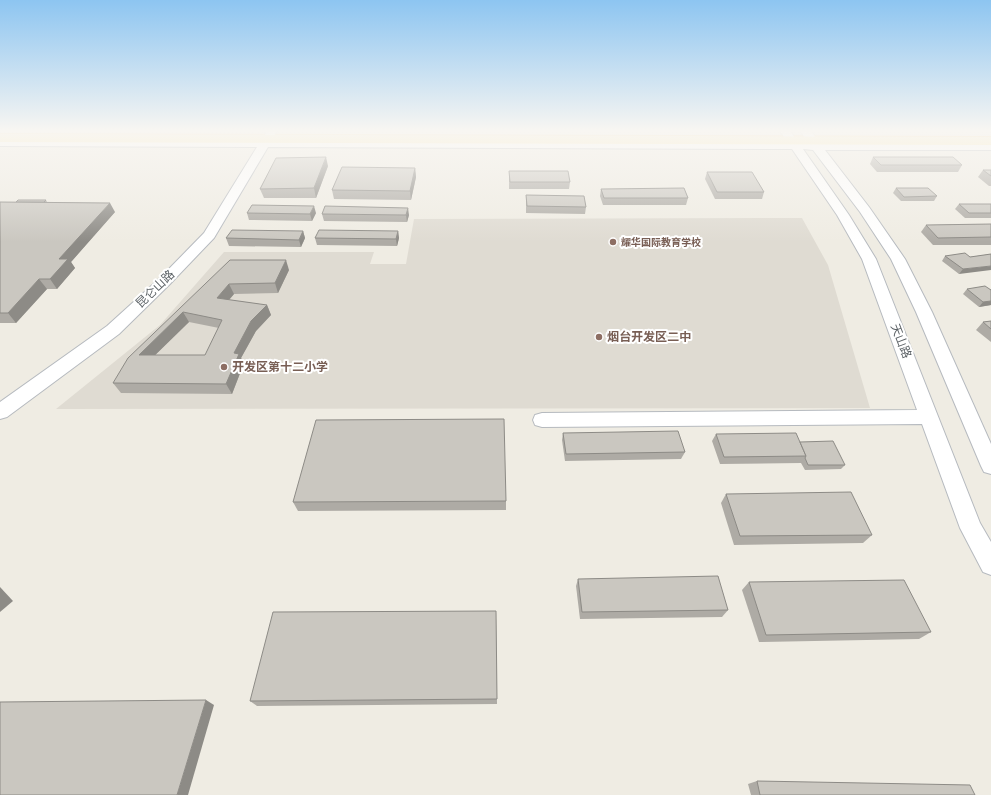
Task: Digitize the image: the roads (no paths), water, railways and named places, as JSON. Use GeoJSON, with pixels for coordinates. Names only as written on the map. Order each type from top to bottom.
{"type":"FeatureCollection","features":[{"type":"Feature","properties":{"kind":"street","name":"昆仑山路"},"geometry":{"type":"LineString","coordinates":[[0,401],[103,327],[154,282],[200,234],[244,168]]}},
{"type":"Feature","properties":{"kind":"street","name":"昆仑山路"},"geometry":{"type":"LineString","coordinates":[[0,412],[113,330],[165,281],[209,235],[247,168]]}},
{"type":"Feature","properties":{"kind":"street","name":"天山路"},"geometry":{"type":"LineString","coordinates":[[817,168],[869,259],[971,528],[991,564]]}},
{"type":"Feature","properties":{"kind":"street"},"geometry":{"type":"LineString","coordinates":[[827,168],[865,210],[898,260],[924,312],[991,466]]}},
{"type":"Feature","properties":{"kind":"street"},"geometry":{"type":"LineString","coordinates":[[542,420],[930,417]]}},
{"type":"Feature","properties":{"kind":"place","name":"耀华国际教育学校"},"geometry":{"type":"Point","coordinates":[613,242]}},
{"type":"Feature","properties":{"kind":"place","name":"烟台开发区二中"},"geometry":{"type":"Point","coordinates":[599,337]}},
{"type":"Feature","properties":{"kind":"place","name":"开发区第十二小学"},"geometry":{"type":"Point","coordinates":[224,367]}}]}
